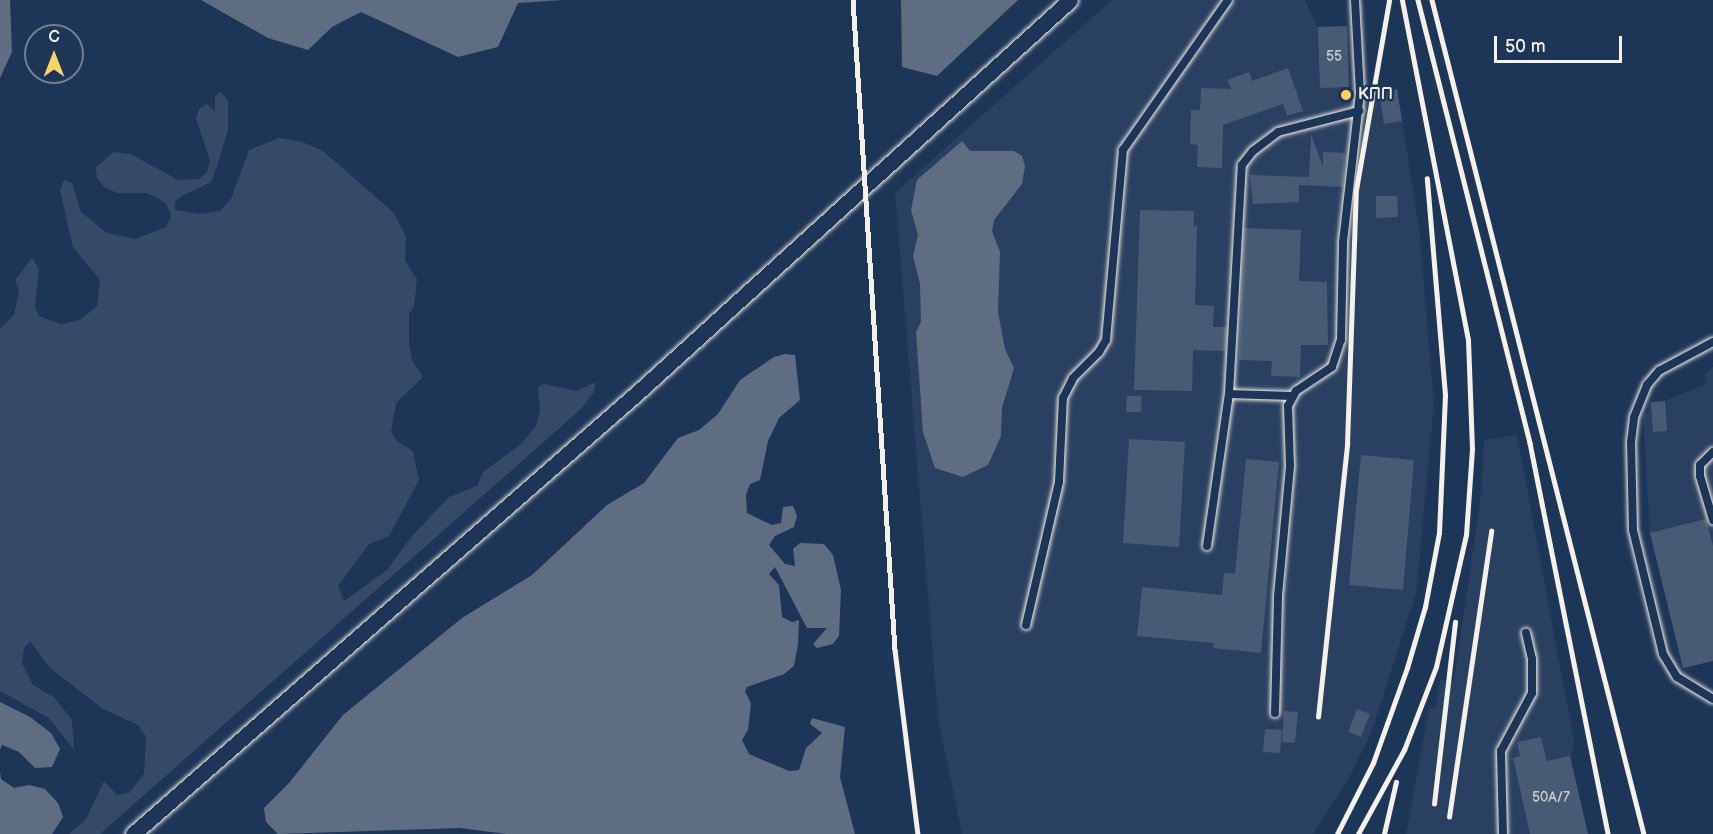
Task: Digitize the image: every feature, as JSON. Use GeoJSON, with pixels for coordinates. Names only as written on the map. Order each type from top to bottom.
{"type":"FeatureCollection","features":[{"type":"Feature","properties":{"kind":"street"},"geometry":{"type":"LineString","coordinates":[[134,834],[636,394],[1070,0]]}},
{"type":"Feature","properties":{"kind":"lane"},"geometry":{"type":"LineString","coordinates":[[1026,625],[1059,482],[1063,398],[1072,378],[1099,352],[1106,340],[1123,150],[1228,0]]}},
{"type":"Feature","properties":{"kind":"lane"},"geometry":{"type":"LineString","coordinates":[[1229,394],[1292,396],[1325,375],[1340,349],[1344,232],[1359,111],[1355,0]]}},
{"type":"Feature","properties":{"kind":"lane"},"geometry":{"type":"LineString","coordinates":[[1207,546],[1229,394],[1242,165],[1253,151],[1278,132],[1359,111]]}},
{"type":"Feature","properties":{"kind":"lane"},"geometry":{"type":"LineString","coordinates":[[1713,342],[1659,371],[1647,385],[1634,418],[1632,442],[1634,530],[1663,654],[1677,677],[1713,699]]}},
{"type":"Feature","properties":{"kind":"lane"},"geometry":{"type":"LineString","coordinates":[[1275,713],[1278,596],[1290,466],[1288,406],[1292,396]]}},
{"type":"Feature","properties":{"kind":"lane"},"geometry":{"type":"LineString","coordinates":[[1713,452],[1700,465],[1700,476],[1713,520]]}},
{"type":"Feature","properties":{"kind":"lane"},"geometry":{"type":"LineString","coordinates":[[1503,834],[1500,778],[1504,741],[1532,693],[1534,678],[1526,633]]}},
{"type":"Feature","properties":{"kind":"shaded area"},"geometry":{"type":"Polygon","coordinates":[[[0,0],[10,0],[12,52],[0,78],[0,0]]]}},
{"type":"Feature","properties":{"kind":"shaded area"},"geometry":{"type":"Polygon","coordinates":[[[201,0],[563,0],[518,3],[498,47],[458,57],[361,12],[332,27],[308,50],[268,38],[201,0]]]}},
{"type":"Feature","properties":{"kind":"shaded area"},"geometry":{"type":"Polygon","coordinates":[[[901,0],[1018,0],[937,76],[902,67],[901,0]]]}},
{"type":"Feature","properties":{"kind":"shaded area"},"geometry":{"type":"Polygon","coordinates":[[[1112,0],[1305,0],[1318,27],[1347,26],[1349,90],[1360,93],[1397,89],[1419,228],[1434,404],[1416,594],[1371,733],[1349,778],[1313,834],[962,834],[938,718],[895,193],[1112,0]]]}},
{"type":"Feature","properties":{"kind":"shaded area"},"geometry":{"type":"Polygon","coordinates":[[[221,92],[228,101],[228,130],[211,182],[182,196],[175,202],[175,210],[200,214],[220,211],[231,199],[249,150],[279,138],[302,142],[323,151],[394,213],[406,237],[405,261],[417,279],[414,306],[409,314],[409,340],[412,360],[423,377],[396,403],[391,431],[397,441],[413,451],[419,480],[389,536],[369,544],[338,586],[344,601],[387,570],[412,536],[449,497],[477,486],[483,472],[520,445],[536,426],[540,411],[538,387],[544,384],[577,391],[596,382],[594,392],[582,408],[100,834],[69,834],[86,819],[104,781],[117,795],[129,793],[144,774],[146,737],[138,725],[103,709],[50,668],[30,641],[24,648],[22,663],[33,685],[54,697],[72,720],[74,750],[49,718],[0,691],[0,329],[14,315],[19,290],[15,280],[32,258],[39,269],[35,307],[39,316],[61,324],[80,320],[97,306],[100,280],[73,247],[60,190],[64,180],[72,183],[81,212],[107,233],[135,239],[166,227],[171,216],[166,203],[147,193],[117,193],[104,187],[97,178],[96,167],[114,152],[131,154],[178,180],[199,179],[207,172],[210,160],[196,118],[199,109],[207,104],[215,112],[215,96],[221,92]]]}},
{"type":"Feature","properties":{"kind":"shaded area"},"geometry":{"type":"Polygon","coordinates":[[[962,141],[970,151],[1014,151],[1022,156],[1025,166],[1022,184],[994,220],[992,231],[1000,252],[998,312],[1005,349],[1014,368],[1002,408],[1001,436],[988,465],[963,477],[935,468],[923,432],[916,332],[921,322],[920,284],[913,256],[918,235],[911,210],[917,180],[962,141]]]}},
{"type":"Feature","properties":{"kind":"shaded area"},"geometry":{"type":"Polygon","coordinates":[[[785,354],[795,355],[800,400],[779,418],[768,441],[760,480],[750,484],[746,495],[747,513],[772,525],[781,523],[783,507],[793,506],[797,516],[794,527],[775,536],[769,545],[785,564],[795,566],[793,549],[800,543],[824,544],[833,555],[841,590],[839,636],[833,644],[817,648],[813,644],[827,628],[807,628],[775,567],[769,574],[779,585],[782,617],[792,622],[799,620],[794,666],[784,674],[747,687],[745,691],[751,704],[748,730],[742,740],[749,754],[789,771],[799,770],[806,748],[822,733],[810,724],[812,718],[845,727],[840,777],[855,834],[506,834],[460,828],[278,834],[266,822],[264,808],[289,783],[343,715],[462,618],[532,575],[607,505],[644,483],[678,438],[699,430],[718,414],[740,380],[774,357],[785,354]]]}},
{"type":"Feature","properties":{"kind":"shaded area"},"geometry":{"type":"Polygon","coordinates":[[[1713,367],[1713,661],[1683,668],[1650,533],[1643,414],[1649,413],[1649,403],[1665,401],[1706,384],[1705,374],[1713,367]]]}},
{"type":"Feature","properties":{"kind":"shaded area"},"geometry":{"type":"Polygon","coordinates":[[[1517,435],[1574,741],[1571,756],[1547,761],[1541,737],[1517,743],[1520,756],[1513,758],[1530,834],[1406,834],[1429,708],[1436,708],[1440,680],[1454,681],[1481,494],[1484,440],[1517,435]]]}},
{"type":"Feature","properties":{"kind":"shaded area"},"geometry":{"type":"Polygon","coordinates":[[[0,702],[30,717],[51,733],[60,749],[52,767],[35,768],[19,752],[2,745],[0,750],[0,702]]]}},
{"type":"Feature","properties":{"kind":"shaded area"},"geometry":{"type":"Polygon","coordinates":[[[0,771],[1,779],[14,788],[29,785],[45,789],[58,803],[63,817],[52,834],[0,834],[0,771]]]}},
{"type":"Feature","properties":{"kind":"building"},"geometry":{"type":"Polygon","coordinates":[[[1347,26],[1349,87],[1320,88],[1318,27],[1347,26]]]}},
{"type":"Feature","properties":{"kind":"building"},"geometry":{"type":"Polygon","coordinates":[[[1288,68],[1303,111],[1287,116],[1283,104],[1223,125],[1222,168],[1197,167],[1198,145],[1190,144],[1191,110],[1200,110],[1201,88],[1231,89],[1227,80],[1249,72],[1252,81],[1288,68]]]}},
{"type":"Feature","properties":{"kind":"building"},"geometry":{"type":"Polygon","coordinates":[[[1397,89],[1402,121],[1384,124],[1379,92],[1397,89]]]}},
{"type":"Feature","properties":{"kind":"building"},"geometry":{"type":"Polygon","coordinates":[[[1311,134],[1323,167],[1323,152],[1345,153],[1343,187],[1299,185],[1299,202],[1253,204],[1250,175],[1309,177],[1311,134]]]}},
{"type":"Feature","properties":{"kind":"building"},"geometry":{"type":"Polygon","coordinates":[[[1376,196],[1397,196],[1398,217],[1376,218],[1376,196]]]}},
{"type":"Feature","properties":{"kind":"building"},"geometry":{"type":"Polygon","coordinates":[[[1140,210],[1194,211],[1194,226],[1197,226],[1195,305],[1214,306],[1213,327],[1227,327],[1225,351],[1193,350],[1192,391],[1134,390],[1140,210]]]}},
{"type":"Feature","properties":{"kind":"building"},"geometry":{"type":"Polygon","coordinates":[[[1244,228],[1301,230],[1299,281],[1327,282],[1328,345],[1301,345],[1300,377],[1271,376],[1272,361],[1239,360],[1244,228]]]}},
{"type":"Feature","properties":{"kind":"building"},"geometry":{"type":"Polygon","coordinates":[[[1127,396],[1142,396],[1141,412],[1126,412],[1127,396]]]}},
{"type":"Feature","properties":{"kind":"building"},"geometry":{"type":"Polygon","coordinates":[[[1665,401],[1667,431],[1653,432],[1651,402],[1665,401]]]}},
{"type":"Feature","properties":{"kind":"building"},"geometry":{"type":"Polygon","coordinates":[[[1129,439],[1185,442],[1179,547],[1123,543],[1129,439]]]}},
{"type":"Feature","properties":{"kind":"building"},"geometry":{"type":"Polygon","coordinates":[[[1361,455],[1414,460],[1403,590],[1349,585],[1361,455]]]}},
{"type":"Feature","properties":{"kind":"building"},"geometry":{"type":"Polygon","coordinates":[[[1246,459],[1279,462],[1261,653],[1213,648],[1214,643],[1137,636],[1142,587],[1222,595],[1224,573],[1235,574],[1246,459]]]}},
{"type":"Feature","properties":{"kind":"building"},"geometry":{"type":"Polygon","coordinates":[[[1706,519],[1713,546],[1713,661],[1683,668],[1650,533],[1706,519]]]}},
{"type":"Feature","properties":{"kind":"building"},"geometry":{"type":"Polygon","coordinates":[[[1357,709],[1370,714],[1361,737],[1348,732],[1357,709]]]}},
{"type":"Feature","properties":{"kind":"building"},"geometry":{"type":"Polygon","coordinates":[[[1284,711],[1298,712],[1295,743],[1282,742],[1284,711]]]}},
{"type":"Feature","properties":{"kind":"building"},"geometry":{"type":"Polygon","coordinates":[[[1265,729],[1282,730],[1280,753],[1263,752],[1265,729]]]}},
{"type":"Feature","properties":{"kind":"building"},"geometry":{"type":"Polygon","coordinates":[[[1541,737],[1547,761],[1570,756],[1588,834],[1530,834],[1513,758],[1520,756],[1517,742],[1541,737]]]}},
{"type":"Feature","properties":{"kind":"railway"},"geometry":{"type":"LineString","coordinates":[[853,0],[895,650],[918,834]]}},
{"type":"Feature","properties":{"kind":"railway"},"geometry":{"type":"LineString","coordinates":[[1318,717],[1347,444],[1356,190],[1389,0]]}},
{"type":"Feature","properties":{"kind":"railway"},"geometry":{"type":"LineString","coordinates":[[1358,834],[1404,750],[1436,667],[1466,535],[1472,449],[1468,340],[1402,0]]}},
{"type":"Feature","properties":{"kind":"railway"},"geometry":{"type":"LineString","coordinates":[[1418,0],[1530,443],[1608,834]]}},
{"type":"Feature","properties":{"kind":"railway"},"geometry":{"type":"LineString","coordinates":[[1432,0],[1644,834]]}},
{"type":"Feature","properties":{"kind":"railway"},"geometry":{"type":"LineString","coordinates":[[1337,834],[1373,763],[1407,668],[1425,607],[1439,533],[1445,395],[1427,179]]}},
{"type":"Feature","properties":{"kind":"railway"},"geometry":{"type":"LineString","coordinates":[[1449,817],[1491,531]]}},
{"type":"Feature","properties":{"kind":"railway"},"geometry":{"type":"LineString","coordinates":[[1434,804],[1455,622]]}},
{"type":"Feature","properties":{"kind":"railway"},"geometry":{"type":"LineString","coordinates":[[1384,834],[1396,782]]}},
{"type":"Feature","properties":{"kind":"place","name":"КПП"},"geometry":{"type":"Point","coordinates":[1346,95]}}]}
